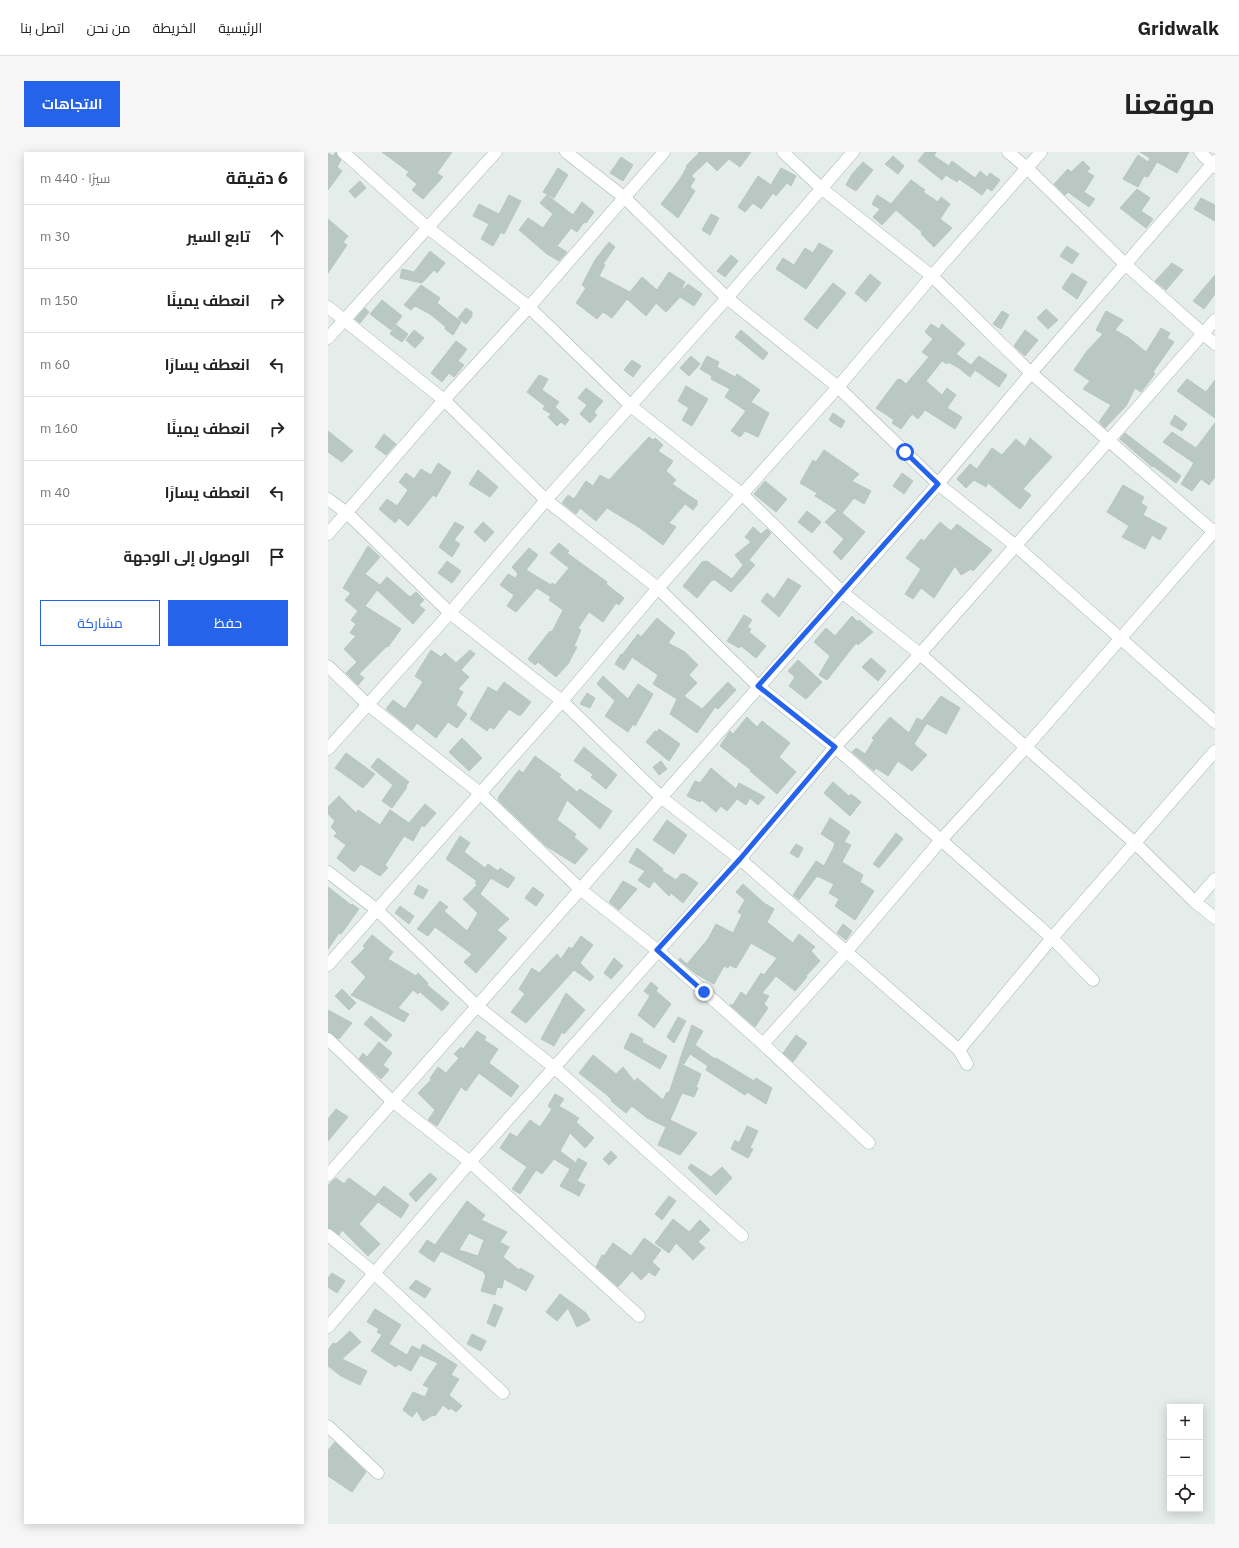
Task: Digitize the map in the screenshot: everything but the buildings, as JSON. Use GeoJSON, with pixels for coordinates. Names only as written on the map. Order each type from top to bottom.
{"type":"FeatureCollection","features":[{"type":"Feature","properties":{"kind":"street"},"geometry":{"type":"LineString","coordinates":[[343,152],[428,228],[529,307],[632,407],[743,495],[843,593],[920,654],[1136,844],[1195,902],[1215,918]]}},
{"type":"Feature","properties":{"kind":"street"},"geometry":{"type":"LineString","coordinates":[[328,338],[496,152]]}},
{"type":"Feature","properties":{"kind":"street"},"geometry":{"type":"LineString","coordinates":[[566,152],[625,198],[727,298],[838,387],[938,484],[1016,546],[1215,722]]}},
{"type":"Feature","properties":{"kind":"street"},"geometry":{"type":"LineString","coordinates":[[328,534],[444,400],[529,307],[664,152]]}},
{"type":"Feature","properties":{"kind":"street"},"geometry":{"type":"LineString","coordinates":[[763,1044],[846,952],[941,840],[1026,747],[1215,532],[1031,373],[932,276],[821,188],[783,152]]}},
{"type":"Feature","properties":{"kind":"street"},"geometry":{"type":"LineString","coordinates":[[328,749],[450,613],[546,500],[632,407],[853,152]]}},
{"type":"Feature","properties":{"kind":"street"},"geometry":{"type":"LineString","coordinates":[[1008,152],[1027,168],[1126,265],[1215,344]]}},
{"type":"Feature","properties":{"kind":"street"},"geometry":{"type":"LineString","coordinates":[[328,965],[562,701],[658,588],[743,495],[838,387],[932,276],[1041,152]]}},
{"type":"Feature","properties":{"kind":"street"},"geometry":{"type":"LineString","coordinates":[[328,1175],[662,798],[758,686],[843,593],[938,484],[1031,373],[1214,164],[1200,152]]}},
{"type":"Feature","properties":{"kind":"street"},"geometry":{"type":"LineString","coordinates":[[328,307],[444,400],[546,500],[658,588],[758,686],[835,747],[941,840],[1052,938],[1093,980]]}},
{"type":"Feature","properties":{"kind":"street"},"geometry":{"type":"LineString","coordinates":[[328,1327],[470,1162],[555,1068],[657,950],[740,859],[835,747],[920,654],[1215,320]]}},
{"type":"Feature","properties":{"kind":"street"},"geometry":{"type":"LineString","coordinates":[[328,499],[347,513],[450,613],[562,701],[662,798],[740,859],[959,1050],[967,1064]]}},
{"type":"Feature","properties":{"kind":"street"},"geometry":{"type":"LineString","coordinates":[[328,666],[367,704],[480,792],[580,890],[657,950],[763,1044],[869,1143]]}},
{"type":"Feature","properties":{"kind":"street"},"geometry":{"type":"LineString","coordinates":[[959,1050],[1052,938],[1136,844],[1215,751]]}},
{"type":"Feature","properties":{"kind":"street"},"geometry":{"type":"LineString","coordinates":[[328,872],[377,910],[478,1007],[555,1068],[742,1236]]}},
{"type":"Feature","properties":{"kind":"street"},"geometry":{"type":"LineString","coordinates":[[1195,902],[1215,878]]}},
{"type":"Feature","properties":{"kind":"street"},"geometry":{"type":"LineString","coordinates":[[328,1039],[392,1101],[470,1162],[639,1316]]}},
{"type":"Feature","properties":{"kind":"street"},"geometry":{"type":"LineString","coordinates":[[328,1235],[374,1272],[503,1393]]}},
{"type":"Feature","properties":{"kind":"street"},"geometry":{"type":"LineString","coordinates":[[328,1426],[378,1473]]}},
{"type":"Feature","properties":{"kind":"route"},"geometry":{"type":"LineString","coordinates":[[704,992],[657,950],[740,859],[835,747],[758,686],[843,593],[938,484],[905,452]]}}]}
